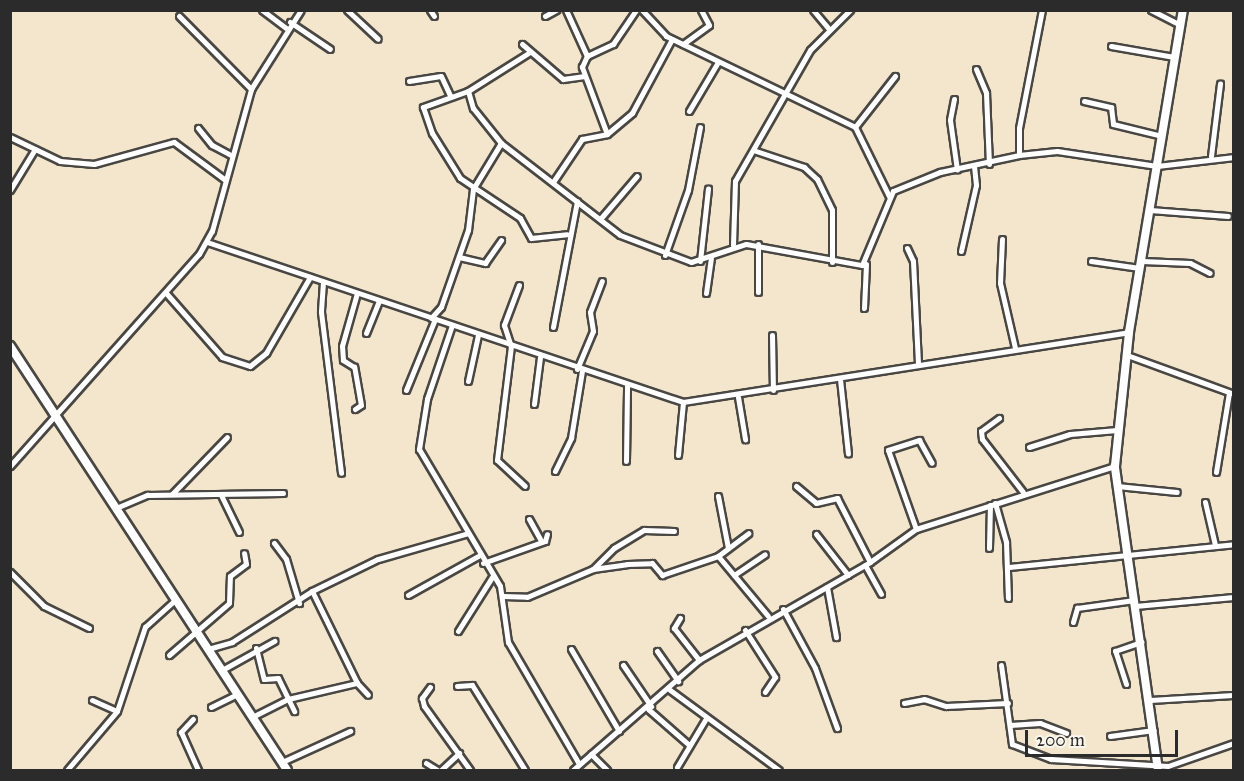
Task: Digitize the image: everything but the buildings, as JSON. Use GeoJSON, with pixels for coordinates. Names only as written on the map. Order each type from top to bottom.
{"type":"FeatureCollection","features":[{"type":"Feature","properties":{"kind":"street"},"geometry":{"type":"LineString","coordinates":[[262,10],[286,28]]}},
{"type":"Feature","properties":{"kind":"street"},"geometry":{"type":"LineString","coordinates":[[10,466],[166,293],[207,242],[212,231],[227,167],[250,89],[286,28],[301,10]]}},
{"type":"Feature","properties":{"kind":"street"},"geometry":{"type":"LineString","coordinates":[[346,10],[378,39]]}},
{"type":"Feature","properties":{"kind":"street"},"geometry":{"type":"LineString","coordinates":[[430,10],[434,16]]}},
{"type":"Feature","properties":{"kind":"street"},"geometry":{"type":"LineString","coordinates":[[545,16],[556,10]]}},
{"type":"Feature","properties":{"kind":"street"},"geometry":{"type":"LineString","coordinates":[[566,10],[587,56]]}},
{"type":"Feature","properties":{"kind":"street"},"geometry":{"type":"LineString","coordinates":[[607,134],[582,64],[587,56],[613,44],[636,10]]}},
{"type":"Feature","properties":{"kind":"street"},"geometry":{"type":"LineString","coordinates":[[642,10],[672,39],[786,96],[855,127],[889,196]]}},
{"type":"Feature","properties":{"kind":"street"},"geometry":{"type":"LineString","coordinates":[[683,44],[709,25],[701,10]]}},
{"type":"Feature","properties":{"kind":"street"},"geometry":{"type":"LineString","coordinates":[[813,10],[829,29]]}},
{"type":"Feature","properties":{"kind":"street"},"geometry":{"type":"LineString","coordinates":[[734,245],[735,181],[756,151],[806,56],[829,29],[850,10]]}},
{"type":"Feature","properties":{"kind":"street"},"geometry":{"type":"LineString","coordinates":[[1019,155],[1019,128],[1042,10]]}},
{"type":"Feature","properties":{"kind":"street"},"geometry":{"type":"LineString","coordinates":[[1151,10],[1180,24]]}},
{"type":"Feature","properties":{"kind":"street"},"geometry":{"type":"LineString","coordinates":[[1158,768],[1115,466],[1129,332],[1183,10]]}},
{"type":"Feature","properties":{"kind":"street"},"geometry":{"type":"LineString","coordinates":[[180,16],[250,89]]}},
{"type":"Feature","properties":{"kind":"street"},"geometry":{"type":"LineString","coordinates":[[290,22],[330,49]]}},
{"type":"Feature","properties":{"kind":"street"},"geometry":{"type":"LineString","coordinates":[[553,182],[582,139],[607,134],[632,113],[672,39]]}},
{"type":"Feature","properties":{"kind":"street"},"geometry":{"type":"LineString","coordinates":[[522,44],[563,79],[585,76]]}},
{"type":"Feature","properties":{"kind":"street"},"geometry":{"type":"LineString","coordinates":[[1111,45],[1174,57]]}},
{"type":"Feature","properties":{"kind":"street"},"geometry":{"type":"LineString","coordinates":[[530,52],[468,91],[423,107],[448,163],[473,189],[520,218],[531,238],[567,234]]}},
{"type":"Feature","properties":{"kind":"street"},"geometry":{"type":"LineString","coordinates":[[689,111],[718,62]]}},
{"type":"Feature","properties":{"kind":"street"},"geometry":{"type":"LineString","coordinates":[[976,69],[986,93],[989,164]]}},
{"type":"Feature","properties":{"kind":"street"},"geometry":{"type":"LineString","coordinates":[[409,81],[441,76],[451,97]]}},
{"type":"Feature","properties":{"kind":"street"},"geometry":{"type":"LineString","coordinates":[[855,127],[895,76]]}},
{"type":"Feature","properties":{"kind":"street"},"geometry":{"type":"LineString","coordinates":[[1211,156],[1220,84]]}},
{"type":"Feature","properties":{"kind":"street"},"geometry":{"type":"LineString","coordinates":[[468,91],[473,108],[501,143],[628,240],[665,255],[700,261],[711,258],[734,245],[758,244],[832,262],[866,264]]}},
{"type":"Feature","properties":{"kind":"street"},"geometry":{"type":"LineString","coordinates":[[954,99],[950,120],[957,170]]}},
{"type":"Feature","properties":{"kind":"street"},"geometry":{"type":"LineString","coordinates":[[1084,101],[1111,107],[1113,124],[1162,136]]}},
{"type":"Feature","properties":{"kind":"street"},"geometry":{"type":"LineString","coordinates":[[665,255],[688,190],[700,127]]}},
{"type":"Feature","properties":{"kind":"street"},"geometry":{"type":"LineString","coordinates":[[198,128],[212,145],[231,154]]}},
{"type":"Feature","properties":{"kind":"street"},"geometry":{"type":"LineString","coordinates":[[10,137],[60,161],[94,164],[174,142],[216,169],[224,179]]}},
{"type":"Feature","properties":{"kind":"street"},"geometry":{"type":"LineString","coordinates":[[406,390],[459,257],[473,189],[501,143]]}},
{"type":"Feature","properties":{"kind":"street"},"geometry":{"type":"LineString","coordinates":[[10,190],[34,149]]}},
{"type":"Feature","properties":{"kind":"street"},"geometry":{"type":"LineString","coordinates":[[756,151],[804,167],[817,179],[832,210],[832,262]]}},
{"type":"Feature","properties":{"kind":"street"},"geometry":{"type":"LineString","coordinates":[[864,308],[866,264],[889,196],[906,183],[1019,155],[1057,151],[1157,166],[1211,156],[1233,157]]}},
{"type":"Feature","properties":{"kind":"street"},"geometry":{"type":"LineString","coordinates":[[216,169],[227,167]]}},
{"type":"Feature","properties":{"kind":"street"},"geometry":{"type":"LineString","coordinates":[[961,251],[975,191],[974,167]]}},
{"type":"Feature","properties":{"kind":"street"},"geometry":{"type":"LineString","coordinates":[[601,218],[637,176]]}},
{"type":"Feature","properties":{"kind":"street"},"geometry":{"type":"LineString","coordinates":[[700,261],[708,188]]}},
{"type":"Feature","properties":{"kind":"street"},"geometry":{"type":"LineString","coordinates":[[553,327],[570,247],[567,234],[577,201]]}},
{"type":"Feature","properties":{"kind":"street"},"geometry":{"type":"LineString","coordinates":[[1150,210],[1227,216]]}},
{"type":"Feature","properties":{"kind":"street"},"geometry":{"type":"LineString","coordinates":[[212,231],[219,243]]}},
{"type":"Feature","properties":{"kind":"street"},"geometry":{"type":"LineString","coordinates":[[1002,239],[1000,283],[1015,348]]}},
{"type":"Feature","properties":{"kind":"street"},"geometry":{"type":"LineString","coordinates":[[459,257],[485,263],[501,240]]}},
{"type":"Feature","properties":{"kind":"street"},"geometry":{"type":"LineString","coordinates":[[207,242],[219,243],[323,282],[627,387],[683,402],[738,397],[1015,348],[1129,332]]}},
{"type":"Feature","properties":{"kind":"street"},"geometry":{"type":"LineString","coordinates":[[758,244],[758,292]]}},
{"type":"Feature","properties":{"kind":"street"},"geometry":{"type":"LineString","coordinates":[[907,248],[913,261],[918,365]]}},
{"type":"Feature","properties":{"kind":"street"},"geometry":{"type":"LineString","coordinates":[[706,293],[711,258]]}},
{"type":"Feature","properties":{"kind":"street"},"geometry":{"type":"LineString","coordinates":[[1091,261],[1142,264],[1190,263],[1210,273]]}},
{"type":"Feature","properties":{"kind":"street"},"geometry":{"type":"LineString","coordinates":[[166,293],[222,357],[250,366],[266,353],[310,277]]}},
{"type":"Feature","properties":{"kind":"street"},"geometry":{"type":"LineString","coordinates":[[555,471],[571,438],[579,370],[593,331],[590,312],[602,280]]}},
{"type":"Feature","properties":{"kind":"street"},"geometry":{"type":"LineString","coordinates":[[323,282],[321,312],[341,473]]}},
{"type":"Feature","properties":{"kind":"street"},"geometry":{"type":"LineString","coordinates":[[519,285],[504,325],[511,346],[498,464],[525,486]]}},
{"type":"Feature","properties":{"kind":"street"},"geometry":{"type":"LineString","coordinates":[[355,409],[361,405],[354,367],[343,360],[342,346],[357,293]]}},
{"type":"Feature","properties":{"kind":"street"},"geometry":{"type":"LineString","coordinates":[[366,333],[379,300]]}},
{"type":"Feature","properties":{"kind":"street"},"geometry":{"type":"LineString","coordinates":[[441,307],[444,322]]}},
{"type":"Feature","properties":{"kind":"street"},"geometry":{"type":"LineString","coordinates":[[452,325],[418,444],[465,534],[503,596],[508,642],[579,764]]}},
{"type":"Feature","properties":{"kind":"street"},"geometry":{"type":"LineString","coordinates":[[468,381],[478,335]]}},
{"type":"Feature","properties":{"kind":"street"},"geometry":{"type":"LineString","coordinates":[[772,335],[773,390]]}},
{"type":"Feature","properties":{"kind":"street"},"geometry":{"type":"LineString","coordinates":[[10,346],[238,694],[283,767],[350,732]]}},
{"type":"Feature","properties":{"kind":"street"},"geometry":{"type":"LineString","coordinates":[[1127,355],[1231,394],[1216,472]]}},
{"type":"Feature","properties":{"kind":"street"},"geometry":{"type":"LineString","coordinates":[[534,404],[540,357]]}},
{"type":"Feature","properties":{"kind":"street"},"geometry":{"type":"LineString","coordinates":[[840,379],[848,454]]}},
{"type":"Feature","properties":{"kind":"street"},"geometry":{"type":"LineString","coordinates":[[626,461],[627,387]]}},
{"type":"Feature","properties":{"kind":"street"},"geometry":{"type":"LineString","coordinates":[[738,397],[745,439]]}},
{"type":"Feature","properties":{"kind":"street"},"geometry":{"type":"LineString","coordinates":[[678,455],[683,402]]}},
{"type":"Feature","properties":{"kind":"street"},"geometry":{"type":"LineString","coordinates":[[999,418],[981,431],[982,439],[1023,492]]}},
{"type":"Feature","properties":{"kind":"street"},"geometry":{"type":"LineString","coordinates":[[1029,447],[1070,434],[1117,430]]}},
{"type":"Feature","properties":{"kind":"street"},"geometry":{"type":"LineString","coordinates":[[172,494],[227,437]]}},
{"type":"Feature","properties":{"kind":"street"},"geometry":{"type":"LineString","coordinates":[[916,529],[888,450],[919,440],[932,463]]}},
{"type":"Feature","properties":{"kind":"street"},"geometry":{"type":"LineString","coordinates":[[573,771],[619,731],[650,708],[699,660],[768,616],[867,564],[916,529],[1023,492],[1115,466]]}},
{"type":"Feature","properties":{"kind":"street"},"geometry":{"type":"LineString","coordinates":[[796,486],[816,503],[837,498],[881,594]]}},
{"type":"Feature","properties":{"kind":"street"},"geometry":{"type":"LineString","coordinates":[[1117,486],[1177,492]]}},
{"type":"Feature","properties":{"kind":"street"},"geometry":{"type":"LineString","coordinates":[[116,508],[147,495],[283,493]]}},
{"type":"Feature","properties":{"kind":"street"},"geometry":{"type":"LineString","coordinates":[[221,495],[239,532]]}},
{"type":"Feature","properties":{"kind":"street"},"geometry":{"type":"LineString","coordinates":[[718,496],[728,548]]}},
{"type":"Feature","properties":{"kind":"street"},"geometry":{"type":"LineString","coordinates":[[1007,499],[1001,513],[1009,567],[1008,598]]}},
{"type":"Feature","properties":{"kind":"street"},"geometry":{"type":"LineString","coordinates":[[1205,502],[1215,545]]}},
{"type":"Feature","properties":{"kind":"street"},"geometry":{"type":"LineString","coordinates":[[992,504],[1001,513]]}},
{"type":"Feature","properties":{"kind":"street"},"geometry":{"type":"LineString","coordinates":[[989,548],[992,504]]}},
{"type":"Feature","properties":{"kind":"street"},"geometry":{"type":"LineString","coordinates":[[529,519],[542,542]]}},
{"type":"Feature","properties":{"kind":"street"},"geometry":{"type":"LineString","coordinates":[[593,569],[614,548],[645,530],[674,531]]}},
{"type":"Feature","properties":{"kind":"street"},"geometry":{"type":"LineString","coordinates":[[503,596],[535,594],[593,569],[652,563],[662,575],[718,556],[748,533]]}},
{"type":"Feature","properties":{"kind":"street"},"geometry":{"type":"LineString","coordinates":[[208,649],[232,642],[378,559],[465,534]]}},
{"type":"Feature","properties":{"kind":"street"},"geometry":{"type":"LineString","coordinates":[[483,563],[542,542],[547,534]]}},
{"type":"Feature","properties":{"kind":"street"},"geometry":{"type":"LineString","coordinates":[[816,534],[848,575]]}},
{"type":"Feature","properties":{"kind":"street"},"geometry":{"type":"LineString","coordinates":[[274,543],[286,560],[299,603]]}},
{"type":"Feature","properties":{"kind":"street"},"geometry":{"type":"LineString","coordinates":[[1009,567],[1129,557],[1233,544]]}},
{"type":"Feature","properties":{"kind":"street"},"geometry":{"type":"LineString","coordinates":[[170,655],[195,629],[230,602],[230,576],[246,564],[244,553]]}},
{"type":"Feature","properties":{"kind":"street"},"geometry":{"type":"LineString","coordinates":[[734,575],[765,554]]}},
{"type":"Feature","properties":{"kind":"street"},"geometry":{"type":"LineString","coordinates":[[408,596],[478,556]]}},
{"type":"Feature","properties":{"kind":"street"},"geometry":{"type":"LineString","coordinates":[[718,556],[768,616]]}},
{"type":"Feature","properties":{"kind":"street"},"geometry":{"type":"LineString","coordinates":[[10,572],[44,606],[89,628]]}},
{"type":"Feature","properties":{"kind":"street"},"geometry":{"type":"LineString","coordinates":[[458,631],[492,577]]}},
{"type":"Feature","properties":{"kind":"street"},"geometry":{"type":"LineString","coordinates":[[826,587],[836,637]]}},
{"type":"Feature","properties":{"kind":"street"},"geometry":{"type":"LineString","coordinates":[[310,596],[357,683],[368,695]]}},
{"type":"Feature","properties":{"kind":"street"},"geometry":{"type":"LineString","coordinates":[[1073,622],[1077,608],[1233,597]]}},
{"type":"Feature","properties":{"kind":"street"},"geometry":{"type":"LineString","coordinates":[[67,771],[117,711],[145,627],[175,600]]}},
{"type":"Feature","properties":{"kind":"street"},"geometry":{"type":"LineString","coordinates":[[783,609],[815,668],[837,728]]}},
{"type":"Feature","properties":{"kind":"street"},"geometry":{"type":"LineString","coordinates":[[680,618],[674,628],[699,660]]}},
{"type":"Feature","properties":{"kind":"street"},"geometry":{"type":"LineString","coordinates":[[745,630],[775,676],[765,692]]}},
{"type":"Feature","properties":{"kind":"street"},"geometry":{"type":"LineString","coordinates":[[222,670],[256,648],[274,641]]}},
{"type":"Feature","properties":{"kind":"street"},"geometry":{"type":"LineString","coordinates":[[1126,684],[1115,651],[1141,642]]}},
{"type":"Feature","properties":{"kind":"street"},"geometry":{"type":"LineString","coordinates":[[256,648],[264,679],[278,678],[294,711]]}},
{"type":"Feature","properties":{"kind":"street"},"geometry":{"type":"LineString","coordinates":[[571,649],[619,731]]}},
{"type":"Feature","properties":{"kind":"street"},"geometry":{"type":"LineString","coordinates":[[657,651],[678,681]]}},
{"type":"Feature","properties":{"kind":"street"},"geometry":{"type":"LineString","coordinates":[[624,665],[650,708],[688,744]]}},
{"type":"Feature","properties":{"kind":"street"},"geometry":{"type":"LineString","coordinates":[[1001,665],[1014,746],[1052,759],[1158,768],[1233,743]]}},
{"type":"Feature","properties":{"kind":"street"},"geometry":{"type":"LineString","coordinates":[[252,717],[288,699],[357,683]]}},
{"type":"Feature","properties":{"kind":"street"},"geometry":{"type":"LineString","coordinates":[[457,686],[472,685],[525,771]]}},
{"type":"Feature","properties":{"kind":"street"},"geometry":{"type":"LineString","coordinates":[[430,687],[422,702],[470,771]]}},
{"type":"Feature","properties":{"kind":"street"},"geometry":{"type":"LineString","coordinates":[[670,690],[705,720],[779,771]]}},
{"type":"Feature","properties":{"kind":"street"},"geometry":{"type":"LineString","coordinates":[[211,707],[238,694]]}},
{"type":"Feature","properties":{"kind":"street"},"geometry":{"type":"LineString","coordinates":[[1150,700],[1233,695]]}},
{"type":"Feature","properties":{"kind":"street"},"geometry":{"type":"LineString","coordinates":[[904,703],[924,699],[946,706],[1008,703]]}},
{"type":"Feature","properties":{"kind":"street"},"geometry":{"type":"LineString","coordinates":[[92,700],[117,711]]}},
{"type":"Feature","properties":{"kind":"street"},"geometry":{"type":"LineString","coordinates":[[193,719],[181,732],[198,771]]}},
{"type":"Feature","properties":{"kind":"street"},"geometry":{"type":"LineString","coordinates":[[677,767],[688,744],[705,720]]}},
{"type":"Feature","properties":{"kind":"street"},"geometry":{"type":"LineString","coordinates":[[1010,725],[1040,723],[1066,733]]}},
{"type":"Feature","properties":{"kind":"street"},"geometry":{"type":"LineString","coordinates":[[1110,736],[1154,730]]}},
{"type":"Feature","properties":{"kind":"street"},"geometry":{"type":"LineString","coordinates":[[441,771],[459,753]]}},
{"type":"Feature","properties":{"kind":"street"},"geometry":{"type":"LineString","coordinates":[[591,754],[607,771]]}},
{"type":"Feature","properties":{"kind":"street"},"geometry":{"type":"LineString","coordinates":[[426,763],[436,771]]}}]}
